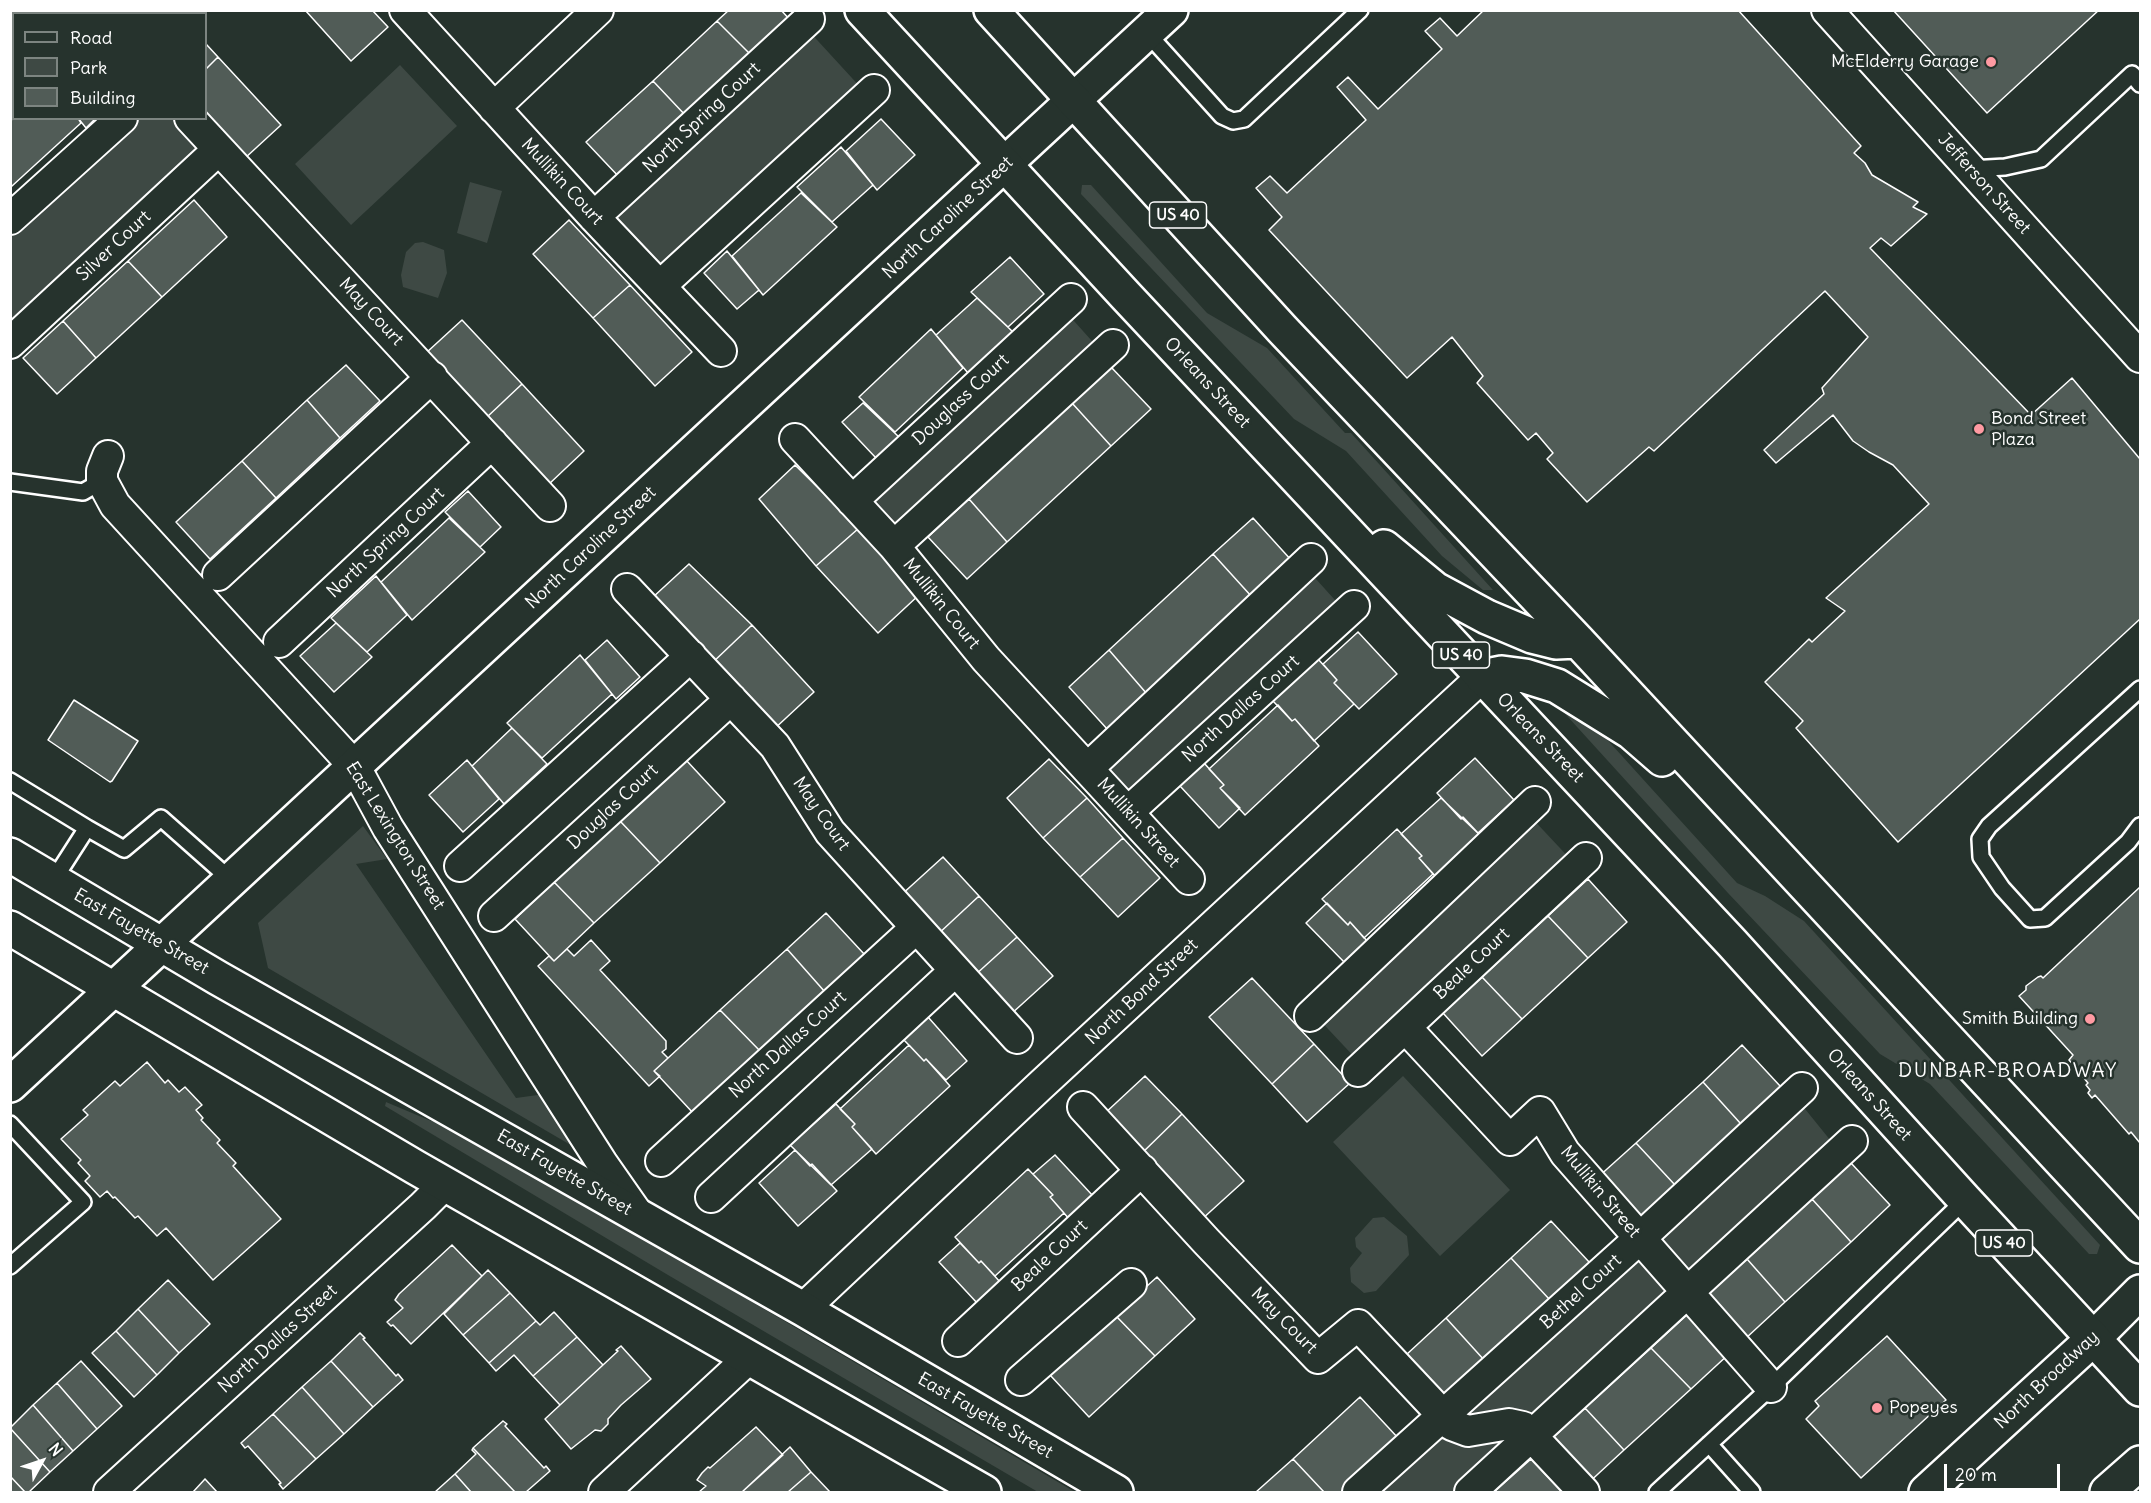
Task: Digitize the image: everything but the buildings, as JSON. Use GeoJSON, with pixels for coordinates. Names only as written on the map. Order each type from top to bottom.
{"type":"FeatureCollection","features":[{"type":"Feature","properties":{"kind":"main road","name":"Orleans Street"},"geometry":{"type":"LineString","coordinates":[[862,10],[1126,296],[1716,926],[2140,1389]]}},
{"type":"Feature","properties":{"kind":"main road","name":"US 40"},"geometry":{"type":"LineString","coordinates":[[991,10],[1282,329],[1578,642],[2140,1246]]}},
{"type":"Feature","properties":{"kind":"main road","name":"North Caroline Street"},"geometry":{"type":"LineString","coordinates":[[10,1085],[1172,10]]}},
{"type":"Feature","properties":{"kind":"main road"},"geometry":{"type":"LineString","coordinates":[[1279,460],[1435,589],[1487,617],[1532,636],[1556,642],[1578,642]]}},
{"type":"Feature","properties":{"kind":"main road"},"geometry":{"type":"LineString","coordinates":[[1482,677],[1502,673],[1526,676],[1557,686],[1589,705],[1631,732],[1801,882]]}},
{"type":"Feature","properties":{"kind":"main road","name":"East Fayette Street"},"geometry":{"type":"LineString","coordinates":[[10,855],[1116,1492]]}},
{"type":"Feature","properties":{"kind":"main road"},"geometry":{"type":"LineString","coordinates":[[10,928],[445,1184],[984,1492]]}},
{"type":"Feature","properties":{"kind":"main road","name":"North Broadway"},"geometry":{"type":"LineString","coordinates":[[1926,1492],[2140,1292]]}},
{"type":"Feature","properties":{"kind":"main road"},"geometry":{"type":"LineString","coordinates":[[2107,1492],[2140,1463]]}},
{"type":"Feature","properties":{"kind":"street","name":"Mullikin Court"},"geometry":{"type":"LineString","coordinates":[[405,10],[594,217],[721,351]]}},
{"type":"Feature","properties":{"kind":"street"},"geometry":{"type":"LineString","coordinates":[[494,108],[598,10]]}},
{"type":"Feature","properties":{"kind":"street","name":"Jefferson Street"},"geometry":{"type":"LineString","coordinates":[[1827,10],[2140,357]]}},
{"type":"Feature","properties":{"kind":"street","name":"North Spring Court"},"geometry":{"type":"LineString","coordinates":[[594,217],[809,19]]}},
{"type":"Feature","properties":{"kind":"street"},"geometry":{"type":"LineString","coordinates":[[660,286],[874,90]]}},
{"type":"Feature","properties":{"kind":"street"},"geometry":{"type":"LineString","coordinates":[[10,219],[120,120]]}},
{"type":"Feature","properties":{"kind":"street","name":"May Court"},"geometry":{"type":"LineString","coordinates":[[192,120],[550,506]]}},
{"type":"Feature","properties":{"kind":"street","name":"Silver Court"},"geometry":{"type":"LineString","coordinates":[[10,343],[219,150]]}},
{"type":"Feature","properties":{"kind":"street","name":"Douglass Court"},"geometry":{"type":"LineString","coordinates":[[852,501],[1071,299]]}},
{"type":"Feature","properties":{"kind":"street"},"geometry":{"type":"LineString","coordinates":[[894,546],[1113,345]]}},
{"type":"Feature","properties":{"kind":"street"},"geometry":{"type":"LineString","coordinates":[[218,574],[432,377]]}},
{"type":"Feature","properties":{"kind":"street","name":"Mullikin Court"},"geometry":{"type":"LineString","coordinates":[[795,439],[894,546],[986,659],[1088,768]]}},
{"type":"Feature","properties":{"kind":"street","name":"North Spring Court"},"geometry":{"type":"LineString","coordinates":[[279,642],[492,443]]}},
{"type":"Feature","properties":{"kind":"street","name":"East Lexington Street"},"geometry":{"type":"LineString","coordinates":[[105,469],[115,505],[355,766],[394,837],[602,1164],[639,1216]]}},
{"type":"Feature","properties":{"kind":"street"},"geometry":{"type":"LineString","coordinates":[[1088,768],[1311,559]]}},
{"type":"Feature","properties":{"kind":"street","name":"May Court"},"geometry":{"type":"LineString","coordinates":[[627,590],[775,746],[830,832],[1017,1038]]}},
{"type":"Feature","properties":{"kind":"street","name":"North Dallas Court"},"geometry":{"type":"LineString","coordinates":[[1128,812],[1354,606]]}},
{"type":"Feature","properties":{"kind":"street"},"geometry":{"type":"LineString","coordinates":[[460,866],[691,656]]}},
{"type":"Feature","properties":{"kind":"street","name":"North Bond Street"},"geometry":{"type":"LineString","coordinates":[[803,1310],[1031,1094],[1482,677]]}},
{"type":"Feature","properties":{"kind":"street","name":"Douglas Court"},"geometry":{"type":"LineString","coordinates":[[494,916],[731,699]]}},
{"type":"Feature","properties":{"kind":"street","name":"Mullikin Street"},"geometry":{"type":"LineString","coordinates":[[1088,768],[1189,879]]}},
{"type":"Feature","properties":{"kind":"street"},"geometry":{"type":"LineString","coordinates":[[1310,1016],[1535,802]]}},
{"type":"Feature","properties":{"kind":"street","name":"Beale Court"},"geometry":{"type":"LineString","coordinates":[[1358,1071],[1586,858]]}},
{"type":"Feature","properties":{"kind":"street","name":"North Dallas Court"},"geometry":{"type":"LineString","coordinates":[[661,1161],[916,928]]}},
{"type":"Feature","properties":{"kind":"street"},"geometry":{"type":"LineString","coordinates":[[711,1197],[955,971]]}},
{"type":"Feature","properties":{"kind":"street","name":"Mullikin Street"},"geometry":{"type":"LineString","coordinates":[[1405,1027],[1510,1140],[1540,1112],[1564,1152],[1771,1387]]}},
{"type":"Feature","properties":{"kind":"street","name":"Bethel Court"},"geometry":{"type":"LineString","coordinates":[[1358,1492],[1802,1089]]}},
{"type":"Feature","properties":{"kind":"street","name":"May Court"},"geometry":{"type":"LineString","coordinates":[[1083,1107],[1318,1358],[1358,1325],[1452,1425],[1468,1431],[1509,1424],[1523,1427],[1584,1492]]}},
{"type":"Feature","properties":{"kind":"street"},"geometry":{"type":"LineString","coordinates":[[1470,1492],[1852,1141]]}},
{"type":"Feature","properties":{"kind":"street","name":"Beale Court"},"geometry":{"type":"LineString","coordinates":[[958,1341],[1142,1170]]}},
{"type":"Feature","properties":{"kind":"street","name":"North Dallas Street"},"geometry":{"type":"LineString","coordinates":[[109,1492],[445,1184]]}},
{"type":"Feature","properties":{"kind":"street"},"geometry":{"type":"LineString","coordinates":[[1021,1380],[1131,1284]]}},
{"type":"Feature","properties":{"kind":"street"},"geometry":{"type":"LineString","coordinates":[[604,1492],[749,1358]]}},
{"type":"Feature","properties":{"kind":"lane"},"geometry":{"type":"LineString","coordinates":[[1147,33],[1222,116],[1233,121],[1244,119],[1360,10]]}},
{"type":"Feature","properties":{"kind":"lane"},"geometry":{"type":"LineString","coordinates":[[1970,169],[2005,167],[2041,159],[2132,74],[2140,84]]}},
{"type":"Feature","properties":{"kind":"lane"},"geometry":{"type":"LineString","coordinates":[[10,482],[83,492],[105,469]]}},
{"type":"Feature","properties":{"kind":"lane"},"geometry":{"type":"LineString","coordinates":[[2140,689],[1989,826],[1980,839],[1981,857],[2002,888],[2030,919],[2045,918],[2128,842],[2140,826]]}},
{"type":"Feature","properties":{"kind":"lane"},"geometry":{"type":"LineString","coordinates":[[10,781],[124,849],[161,818],[231,880]]}},
{"type":"Feature","properties":{"kind":"lane"},"geometry":{"type":"LineString","coordinates":[[53,881],[87,828]]}},
{"type":"Feature","properties":{"kind":"lane"},"geometry":{"type":"LineString","coordinates":[[10,1124],[83,1202],[10,1266]]}},
{"type":"Feature","properties":{"kind":"lane"},"geometry":{"type":"LineString","coordinates":[[1657,1492],[1771,1387],[1965,1200]]}},
{"type":"Feature","properties":{"kind":"lane"},"geometry":{"type":"LineString","coordinates":[[1709,1444],[1752,1492]]}},
{"type":"Feature","properties":{"kind":"green space"},"geometry":{"type":"Polygon","coordinates":[[[807,29],[863,90],[659,280],[603,220],[807,29]]]}},
{"type":"Feature","properties":{"kind":"green space"},"geometry":{"type":"Polygon","coordinates":[[[400,65],[457,126],[351,225],[295,164],[400,65]]]}},
{"type":"Feature","properties":{"kind":"green space"},"geometry":{"type":"Polygon","coordinates":[[[128,120],[184,120],[211,149],[10,335],[10,229],[128,120]]]}},
{"type":"Feature","properties":{"kind":"green space"},"geometry":{"type":"Polygon","coordinates":[[[470,182],[502,191],[487,243],[457,233],[470,182]]]}},
{"type":"Feature","properties":{"kind":"green space"},"geometry":{"type":"Polygon","coordinates":[[[1082,185],[1091,185],[1207,313],[1267,348],[1345,433],[1351,433],[1493,590],[1483,590],[1442,556],[1346,451],[1294,419],[1081,194],[1082,185]]]}},
{"type":"Feature","properties":{"kind":"green space"},"geometry":{"type":"Polygon","coordinates":[[[423,242],[444,250],[447,273],[438,298],[403,287],[401,275],[406,252],[415,243],[423,242]]]}},
{"type":"Feature","properties":{"kind":"green space"},"geometry":{"type":"Polygon","coordinates":[[[1066,312],[1100,350],[898,536],[864,499],[1066,312]]]}},
{"type":"Feature","properties":{"kind":"green space"},"geometry":{"type":"Polygon","coordinates":[[[1307,569],[1343,609],[1127,807],[1091,766],[1307,569]]]}},
{"type":"Feature","properties":{"kind":"green space"},"geometry":{"type":"Polygon","coordinates":[[[1558,706],[1572,710],[1603,735],[1737,883],[1765,896],[1804,921],[2100,1245],[2097,1254],[2089,1254],[1930,1084],[1880,1054],[1728,893],[1558,706]]]}},
{"type":"Feature","properties":{"kind":"green space"},"geometry":{"type":"Polygon","coordinates":[[[1529,815],[1574,863],[1359,1062],[1314,1014],[1529,815]]]}},
{"type":"Feature","properties":{"kind":"green space"},"geometry":{"type":"Polygon","coordinates":[[[363,826],[387,859],[356,864],[516,1098],[545,1094],[586,1154],[268,968],[258,923],[363,826]]]}},
{"type":"Feature","properties":{"kind":"green space"},"geometry":{"type":"Polygon","coordinates":[[[1403,1076],[1510,1190],[1440,1256],[1333,1142],[1403,1076]]]}},
{"type":"Feature","properties":{"kind":"green space"},"geometry":{"type":"Polygon","coordinates":[[[1797,1099],[1835,1146],[1463,1492],[1365,1492],[1797,1099]]]}},
{"type":"Feature","properties":{"kind":"green space"},"geometry":{"type":"Polygon","coordinates":[[[386,1102],[431,1121],[437,1121],[485,1145],[1075,1492],[1038,1492],[385,1106],[386,1102]]]}},
{"type":"Feature","properties":{"kind":"green space"},"geometry":{"type":"Polygon","coordinates":[[[1384,1217],[1407,1236],[1409,1255],[1376,1291],[1364,1293],[1351,1282],[1350,1268],[1362,1253],[1356,1247],[1355,1238],[1373,1218],[1384,1217]]]}},
{"type":"Feature","properties":{"kind":"place","name":"McElderry Garage"},"geometry":{"type":"Point","coordinates":[1991,62]}},
{"type":"Feature","properties":{"kind":"place","name":"Bond Street Plaza"},"geometry":{"type":"Point","coordinates":[1979,429]}},
{"type":"Feature","properties":{"kind":"place","name":"Smith Building"},"geometry":{"type":"Point","coordinates":[2090,1019]}},
{"type":"Feature","properties":{"kind":"place","name":"Popeyes"},"geometry":{"type":"Point","coordinates":[1877,1408]}},
{"type":"Feature","properties":{"kind":"district","name":"DUNBAR-BROADWAY"},"geometry":{"type":"Point","coordinates":[2008,1071]}}]}
